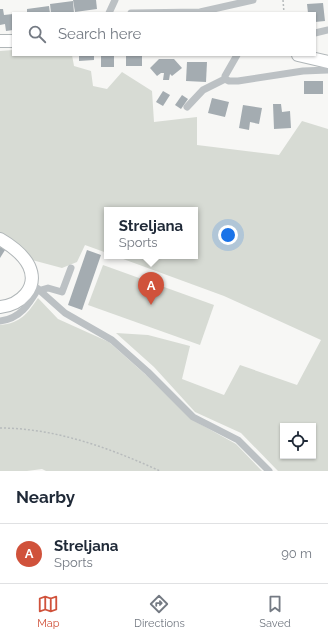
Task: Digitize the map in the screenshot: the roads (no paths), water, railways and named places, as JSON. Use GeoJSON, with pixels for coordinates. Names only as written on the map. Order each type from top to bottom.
{"type":"FeatureCollection","features":[{"type":"Feature","properties":{"kind":"main road"},"geometry":{"type":"LineString","coordinates":[[0,41],[12,41]]}},
{"type":"Feature","properties":{"kind":"main road"},"geometry":{"type":"LineString","coordinates":[[302,56],[328,62]]}},
{"type":"Feature","properties":{"kind":"main road"},"geometry":{"type":"LineString","coordinates":[[0,239],[11,246],[24,259],[29,267],[37,288],[17,303],[0,307]]}},
{"type":"Feature","properties":{"kind":"street"},"geometry":{"type":"LineString","coordinates":[[109,12],[115,0]]}},
{"type":"Feature","properties":{"kind":"street"},"geometry":{"type":"LineString","coordinates":[[200,12],[253,0]]}},
{"type":"Feature","properties":{"kind":"street"},"geometry":{"type":"LineString","coordinates":[[316,33],[328,30]]}},
{"type":"Feature","properties":{"kind":"street"},"geometry":{"type":"LineString","coordinates":[[225,79],[225,76],[236,56]]}},
{"type":"Feature","properties":{"kind":"street"},"geometry":{"type":"LineString","coordinates":[[187,107],[203,90],[225,79],[229,81],[238,81],[303,71],[328,70]]}},
{"type":"Feature","properties":{"kind":"street"},"geometry":{"type":"LineString","coordinates":[[37,288],[48,288],[62,292],[71,268]]}},
{"type":"Feature","properties":{"kind":"street"},"geometry":{"type":"LineString","coordinates":[[0,321],[14,318],[22,312],[28,306],[37,288]]}},
{"type":"Feature","properties":{"kind":"street"},"geometry":{"type":"LineString","coordinates":[[37,288],[65,313],[112,340],[148,372],[193,417],[238,440],[269,471]]}},
{"type":"Feature","properties":{"kind":"place","name":"Streljana"},"geometry":{"type":"Point","coordinates":[151,305]}}]}
